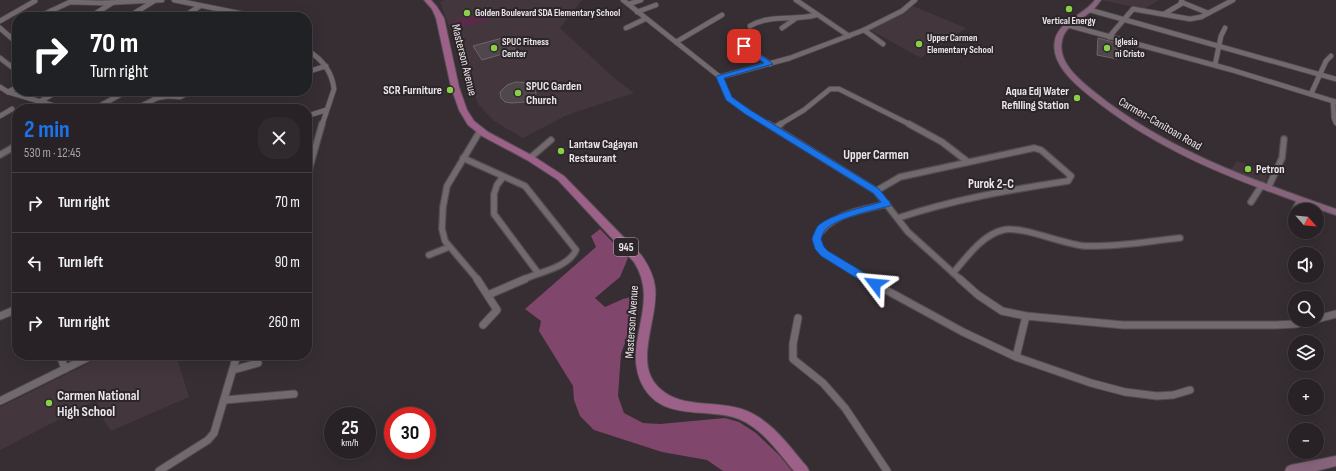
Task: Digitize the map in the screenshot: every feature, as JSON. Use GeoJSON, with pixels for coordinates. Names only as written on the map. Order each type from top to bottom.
{"type":"FeatureCollection","features":[{"type":"Feature","properties":{"kind":"main road","name":"Masterson Avenue"},"geometry":{"type":"LineString","coordinates":[[427,0],[435,8],[440,18],[455,87],[463,110],[472,123],[480,131],[530,158],[562,178],[638,259],[644,268],[647,276],[650,296],[642,345],[642,370],[654,392],[671,405],[682,407],[715,408],[731,411],[757,422],[768,431],[802,471]]}},
{"type":"Feature","properties":{"kind":"main road"},"geometry":{"type":"LineString","coordinates":[[1067,25],[1090,10],[1098,0]]}},
{"type":"Feature","properties":{"kind":"main road","name":"Carmen-Canitoan Road"},"geometry":{"type":"LineString","coordinates":[[1067,25],[1061,34],[1059,41],[1058,49],[1060,56],[1074,78],[1097,99],[1123,119],[1185,154],[1300,200],[1336,212]]}},
{"type":"Feature","properties":{"kind":"main road"},"geometry":{"type":"LineString","coordinates":[[1291,471],[1336,461]]}},
{"type":"Feature","properties":{"kind":"street"},"geometry":{"type":"LineString","coordinates":[[51,11],[70,2],[162,0]]}},
{"type":"Feature","properties":{"kind":"street"},"geometry":{"type":"LineString","coordinates":[[174,0],[237,12]]}},
{"type":"Feature","properties":{"kind":"street"},"geometry":{"type":"LineString","coordinates":[[623,0],[645,19],[720,77],[728,99],[876,191],[908,232],[993,307],[1012,314],[1026,316],[1124,325],[1288,324]]}},
{"type":"Feature","properties":{"kind":"street"},"geometry":{"type":"LineString","coordinates":[[629,4],[641,0]]}},
{"type":"Feature","properties":{"kind":"street"},"geometry":{"type":"LineString","coordinates":[[796,0],[849,36]]}},
{"type":"Feature","properties":{"kind":"street"},"geometry":{"type":"LineString","coordinates":[[720,77],[805,54],[864,30],[902,11],[915,0]]}},
{"type":"Feature","properties":{"kind":"street"},"geometry":{"type":"LineString","coordinates":[[1109,37],[1133,9],[1190,19],[1198,18],[1233,0]]}},
{"type":"Feature","properties":{"kind":"street"},"geometry":{"type":"LineString","coordinates":[[18,12],[35,1]]}},
{"type":"Feature","properties":{"kind":"street"},"geometry":{"type":"LineString","coordinates":[[136,12],[154,1]]}},
{"type":"Feature","properties":{"kind":"street"},"geometry":{"type":"LineString","coordinates":[[1164,14],[1181,1],[1208,13]]}},
{"type":"Feature","properties":{"kind":"street"},"geometry":{"type":"LineString","coordinates":[[98,12],[113,2]]}},
{"type":"Feature","properties":{"kind":"street"},"geometry":{"type":"LineString","coordinates":[[637,12],[656,5]]}},
{"type":"Feature","properties":{"kind":"street"},"geometry":{"type":"LineString","coordinates":[[191,12],[200,6]]}},
{"type":"Feature","properties":{"kind":"street"},"geometry":{"type":"LineString","coordinates":[[1090,10],[1336,79]]}},
{"type":"Feature","properties":{"kind":"street"},"geometry":{"type":"LineString","coordinates":[[0,21],[12,15]]}},
{"type":"Feature","properties":{"kind":"street"},"geometry":{"type":"LineString","coordinates":[[676,42],[722,15]]}},
{"type":"Feature","properties":{"kind":"street"},"geometry":{"type":"LineString","coordinates":[[750,26],[754,22],[765,20],[810,18],[816,15]]}},
{"type":"Feature","properties":{"kind":"street"},"geometry":{"type":"LineString","coordinates":[[626,28],[645,19]]}},
{"type":"Feature","properties":{"kind":"street"},"geometry":{"type":"LineString","coordinates":[[782,28],[794,19]]}},
{"type":"Feature","properties":{"kind":"street"},"geometry":{"type":"LineString","coordinates":[[1067,25],[1215,65],[1334,101],[1334,118],[1336,124]]}},
{"type":"Feature","properties":{"kind":"street"},"geometry":{"type":"LineString","coordinates":[[0,28],[12,38]]}},
{"type":"Feature","properties":{"kind":"street"},"geometry":{"type":"LineString","coordinates":[[1215,65],[1222,34],[1225,28]]}},
{"type":"Feature","properties":{"kind":"street"},"geometry":{"type":"LineString","coordinates":[[864,30],[883,44]]}},
{"type":"Feature","properties":{"kind":"street"},"geometry":{"type":"LineString","coordinates":[[737,35],[737,41],[770,64]]}},
{"type":"Feature","properties":{"kind":"street"},"geometry":{"type":"LineString","coordinates":[[312,53],[320,59],[326,66],[334,82],[334,89],[312,149]]}},
{"type":"Feature","properties":{"kind":"street"},"geometry":{"type":"LineString","coordinates":[[1311,94],[1326,61],[1331,56]]}},
{"type":"Feature","properties":{"kind":"street"},"geometry":{"type":"LineString","coordinates":[[1,60],[12,68]]}},
{"type":"Feature","properties":{"kind":"street"},"geometry":{"type":"LineString","coordinates":[[312,70],[326,66]]}},
{"type":"Feature","properties":{"kind":"street"},"geometry":{"type":"LineString","coordinates":[[0,87],[12,93]]}},
{"type":"Feature","properties":{"kind":"street"},"geometry":{"type":"LineString","coordinates":[[775,128],[804,110],[830,88],[839,89],[926,132],[968,162]]}},
{"type":"Feature","properties":{"kind":"street"},"geometry":{"type":"LineString","coordinates":[[8,92],[12,90]]}},
{"type":"Feature","properties":{"kind":"street"},"geometry":{"type":"LineString","coordinates":[[23,96],[50,104]]}},
{"type":"Feature","properties":{"kind":"street"},"geometry":{"type":"LineString","coordinates":[[41,101],[50,96]]}},
{"type":"Feature","properties":{"kind":"street"},"geometry":{"type":"LineString","coordinates":[[103,104],[118,96]]}},
{"type":"Feature","properties":{"kind":"street"},"geometry":{"type":"LineString","coordinates":[[145,104],[162,96]]}},
{"type":"Feature","properties":{"kind":"street"},"geometry":{"type":"LineString","coordinates":[[0,116],[12,109]]}},
{"type":"Feature","properties":{"kind":"street"},"geometry":{"type":"LineString","coordinates":[[312,114],[326,110]]}},
{"type":"Feature","properties":{"kind":"street"},"geometry":{"type":"LineString","coordinates":[[480,131],[447,186],[443,207],[442,230],[445,242],[474,274],[497,310],[483,325]]}},
{"type":"Feature","properties":{"kind":"street"},"geometry":{"type":"LineString","coordinates":[[1251,202],[1265,186],[1282,158],[1284,139]]}},
{"type":"Feature","properties":{"kind":"street"},"geometry":{"type":"LineString","coordinates":[[530,158],[551,140]]}},
{"type":"Feature","properties":{"kind":"street"},"geometry":{"type":"LineString","coordinates":[[0,155],[12,148]]}},
{"type":"Feature","properties":{"kind":"street"},"geometry":{"type":"LineString","coordinates":[[876,191],[900,177],[1037,149],[1041,150],[1070,174],[1071,178],[1068,181],[1049,185],[985,194],[898,218]]}},
{"type":"Feature","properties":{"kind":"street"},"geometry":{"type":"LineString","coordinates":[[463,158],[525,186],[576,250],[573,257],[564,264],[538,273],[488,295]]}},
{"type":"Feature","properties":{"kind":"street"},"geometry":{"type":"LineString","coordinates":[[504,177],[496,187],[493,209],[498,221],[521,248],[538,273]]}},
{"type":"Feature","properties":{"kind":"street"},"geometry":{"type":"LineString","coordinates":[[887,204],[845,216],[826,225],[821,229],[816,239],[820,249],[861,276],[963,332],[1016,357],[1091,383],[1125,392],[1157,396],[1173,395],[1190,390]]}},
{"type":"Feature","properties":{"kind":"street"},"geometry":{"type":"LineString","coordinates":[[953,273],[975,248],[991,235],[1008,229],[1086,246],[1136,244],[1180,238]]}},
{"type":"Feature","properties":{"kind":"street"},"geometry":{"type":"LineString","coordinates":[[521,248],[527,245]]}},
{"type":"Feature","properties":{"kind":"street"},"geometry":{"type":"LineString","coordinates":[[429,255],[449,247]]}},
{"type":"Feature","properties":{"kind":"street"},"geometry":{"type":"LineString","coordinates":[[0,316],[12,311]]}},
{"type":"Feature","properties":{"kind":"street"},"geometry":{"type":"LineString","coordinates":[[1324,317],[1336,314]]}},
{"type":"Feature","properties":{"kind":"street"},"geometry":{"type":"LineString","coordinates":[[1016,357],[1026,316]]}},
{"type":"Feature","properties":{"kind":"street"},"geometry":{"type":"LineString","coordinates":[[798,318],[793,344],[793,359],[823,383],[845,408],[886,471]]}},
{"type":"Feature","properties":{"kind":"street"},"geometry":{"type":"LineString","coordinates":[[62,360],[65,369]]}},
{"type":"Feature","properties":{"kind":"street"},"geometry":{"type":"LineString","coordinates":[[0,401],[83,360]]}},
{"type":"Feature","properties":{"kind":"street"},"geometry":{"type":"LineString","coordinates":[[159,471],[208,440],[214,433],[236,360]]}},
{"type":"Feature","properties":{"kind":"street"},"geometry":{"type":"LineString","coordinates":[[233,370],[258,363]]}},
{"type":"Feature","properties":{"kind":"street"},"geometry":{"type":"LineString","coordinates":[[225,400],[294,394]]}},
{"type":"Feature","properties":{"kind":"shaded area"},"geometry":{"type":"Polygon","coordinates":[[[445,0],[582,0],[560,28],[612,76],[634,93],[567,115],[523,138],[494,121],[478,104],[440,2],[445,0]]]}},
{"type":"Feature","properties":{"kind":"shaded area"},"geometry":{"type":"Polygon","coordinates":[[[1100,0],[1159,0],[1144,9],[1100,0]]]}},
{"type":"Feature","properties":{"kind":"shaded area","name":"Upper Carmen Elementary School"},"geometry":{"type":"Polygon","coordinates":[[[913,6],[966,28],[921,58],[870,30],[913,6]]]}},
{"type":"Feature","properties":{"kind":"shaded area"},"geometry":{"type":"Polygon","coordinates":[[[483,13],[489,20],[458,29],[452,21],[483,13]]]}},
{"type":"Feature","properties":{"kind":"shaded area"},"geometry":{"type":"Polygon","coordinates":[[[1237,161],[1268,172],[1265,184],[1230,171],[1237,161]]]}},
{"type":"Feature","properties":{"kind":"shaded area"},"geometry":{"type":"Polygon","coordinates":[[[600,229],[628,258],[620,277],[595,298],[605,307],[623,299],[639,295],[633,320],[621,354],[618,396],[624,413],[643,423],[660,424],[725,418],[739,422],[756,433],[780,456],[792,471],[723,471],[707,460],[662,452],[594,430],[580,416],[574,400],[573,386],[539,331],[541,321],[525,309],[596,247],[591,236],[600,229]]]}},
{"type":"Feature","properties":{"kind":"shaded area","name":"Carmen National High School"},"geometry":{"type":"Polygon","coordinates":[[[95,360],[178,360],[189,397],[111,431],[104,421],[97,400],[0,450],[0,407],[95,360]]]}},
{"type":"Feature","properties":{"kind":"building","name":"SPUC Fitness Center"},"geometry":{"type":"Polygon","coordinates":[[[506,37],[516,50],[482,60],[473,46],[506,37]]]}},
{"type":"Feature","properties":{"kind":"building","name":"Iglesia ni Cristo"},"geometry":{"type":"Polygon","coordinates":[[[1098,38],[1117,43],[1117,59],[1097,55],[1098,38]]]}},
{"type":"Feature","properties":{"kind":"building","name":"SPUC Garden Church"},"geometry":{"type":"Polygon","coordinates":[[[516,82],[530,83],[535,87],[536,94],[532,99],[525,102],[512,103],[505,102],[501,98],[500,92],[507,85],[516,82]]]}},
{"type":"Feature","properties":{"kind":"place","name":"Vertical Energy"},"geometry":{"type":"Point","coordinates":[1069,9]}},
{"type":"Feature","properties":{"kind":"place","name":"Golden Boulevard SDA Elementary School"},"geometry":{"type":"Point","coordinates":[467,13]}},
{"type":"Feature","properties":{"kind":"place","name":"Upper Carmen Elementary School"},"geometry":{"type":"Point","coordinates":[919,44]}},
{"type":"Feature","properties":{"kind":"place","name":"SPUC Fitness Center"},"geometry":{"type":"Point","coordinates":[494,48]}},
{"type":"Feature","properties":{"kind":"place","name":"Iglesia ni Cristo"},"geometry":{"type":"Point","coordinates":[1107,48]}},
{"type":"Feature","properties":{"kind":"place","name":"SCR Furniture"},"geometry":{"type":"Point","coordinates":[450,90]}},
{"type":"Feature","properties":{"kind":"place","name":"SPUC Garden Church"},"geometry":{"type":"Point","coordinates":[518,93]}},
{"type":"Feature","properties":{"kind":"place","name":"Aqua Edj Water Refilling Station"},"geometry":{"type":"Point","coordinates":[1077,98]}},
{"type":"Feature","properties":{"kind":"place","name":"Lantaw Cagayan Restaurant"},"geometry":{"type":"Point","coordinates":[561,151]}},
{"type":"Feature","properties":{"kind":"place","name":"Petron"},"geometry":{"type":"Point","coordinates":[1248,169]}},
{"type":"Feature","properties":{"kind":"place","name":"Carmen National High School"},"geometry":{"type":"Point","coordinates":[49,403]}},
{"type":"Feature","properties":{"kind":"district","name":"Upper Carmen"},"geometry":{"type":"Point","coordinates":[876,155]}},
{"type":"Feature","properties":{"kind":"district","name":"Purok 2-C"},"geometry":{"type":"Point","coordinates":[991,184]}},
{"type":"Feature","properties":{"kind":"route"},"geometry":{"type":"LineString","coordinates":[[744,46],[770,64],[720,77],[728,99],[876,191],[887,204],[845,216],[826,225],[821,229],[816,239],[820,249],[824,253],[875,284]]}}]}
